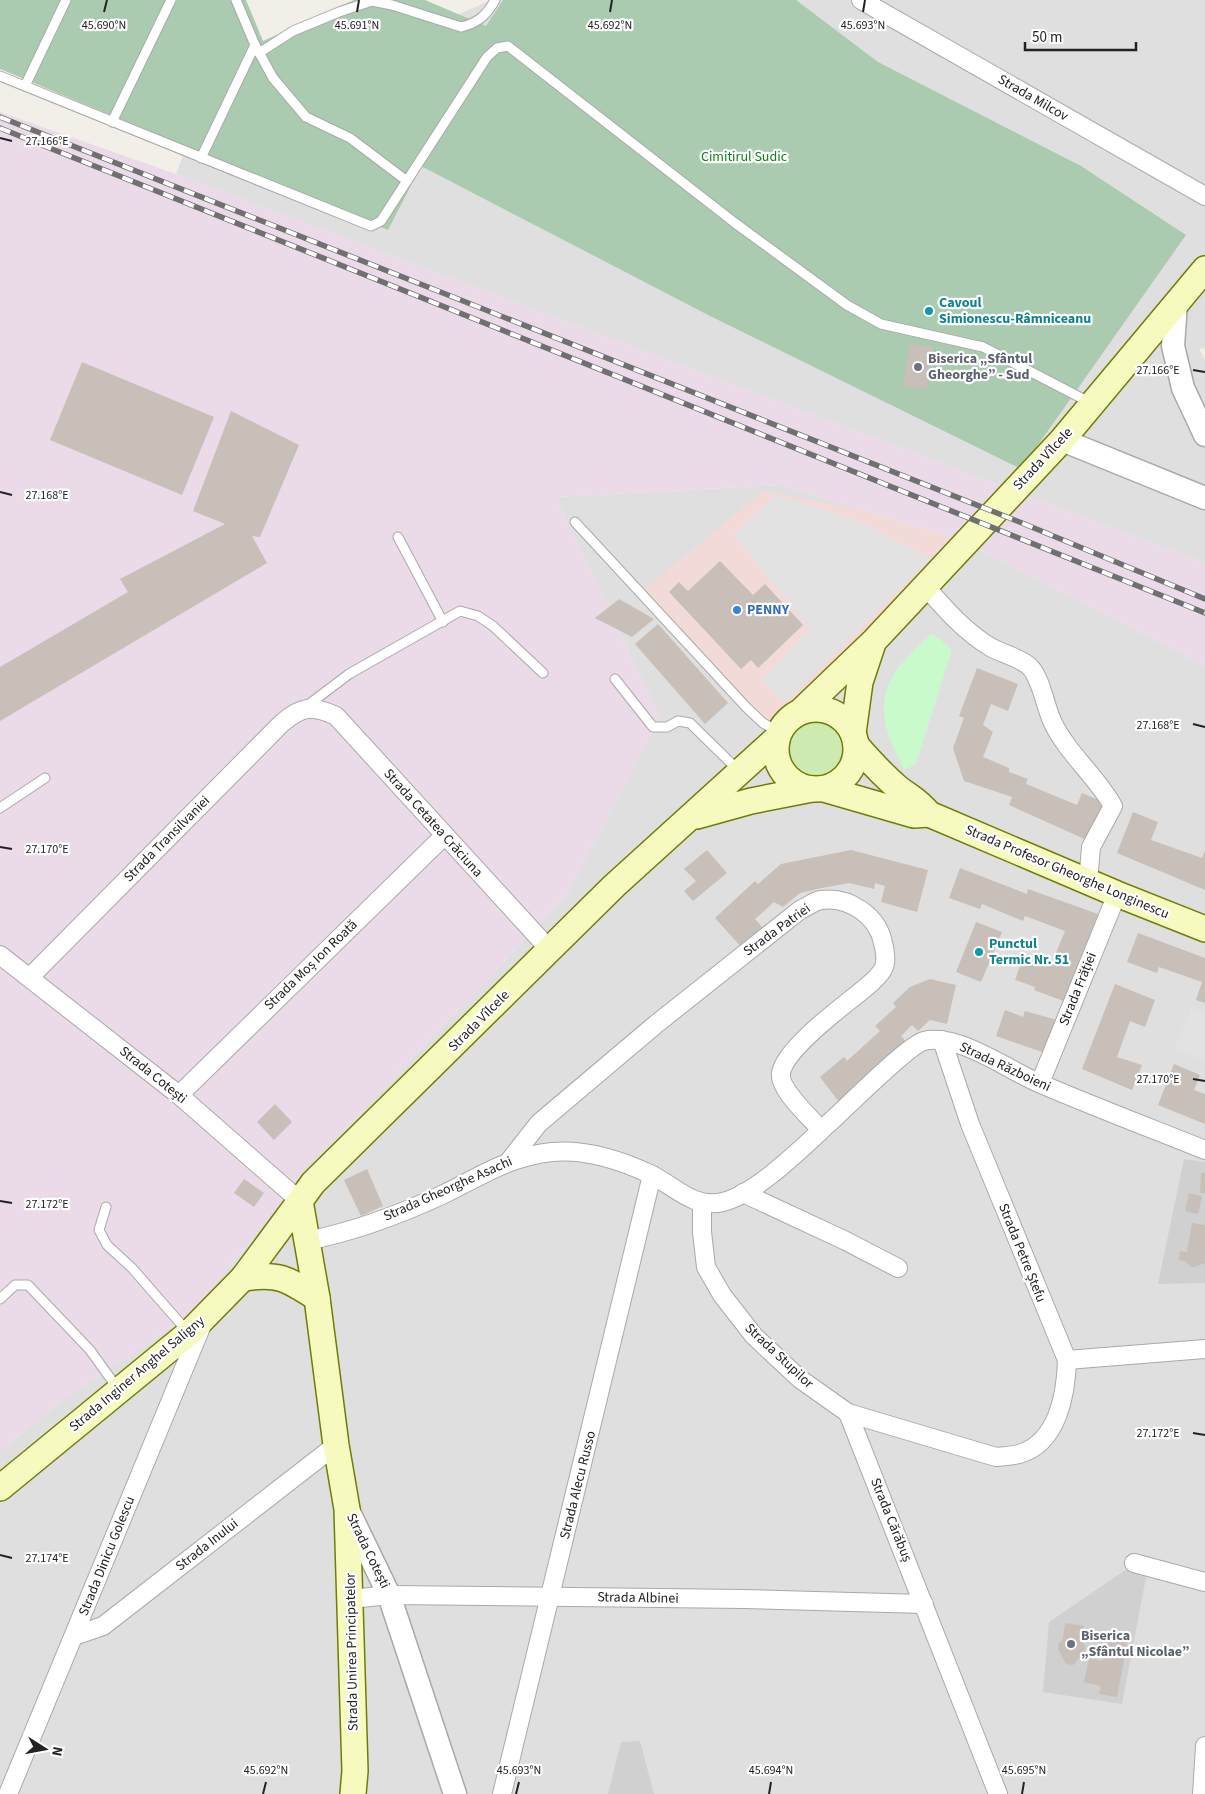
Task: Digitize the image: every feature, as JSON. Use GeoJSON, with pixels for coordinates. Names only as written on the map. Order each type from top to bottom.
{"type":"FeatureCollection","features":[{"type":"Feature","properties":{"kind":"main road","name":"Strada Vîlcele"},"geometry":{"type":"LineString","coordinates":[[800,712],[874,641],[1062,440],[1176,303],[1201,280]]}},
{"type":"Feature","properties":{"kind":"main road","name":"Strada Vîlcele"},"geometry":{"type":"LineString","coordinates":[[854,739],[860,682],[874,641]]}},
{"type":"Feature","properties":{"kind":"main road"},"geometry":{"type":"LineString","coordinates":[[812,709],[824,710],[836,714],[846,722],[854,739],[855,757],[844,778],[818,789],[800,787],[782,772],[775,750],[778,735],[784,724],[800,712],[812,709]]}},
{"type":"Feature","properties":{"kind":"main road","name":"Strada Vîlcele"},"geometry":{"type":"LineString","coordinates":[[300,1201],[313,1183],[614,886],[691,818],[778,735]]}},
{"type":"Feature","properties":{"kind":"main road","name":"Strada Profesor Gheorghe Longinescu"},"geometry":{"type":"LineString","coordinates":[[854,739],[886,777],[901,790],[918,800],[929,814]]}},
{"type":"Feature","properties":{"kind":"main road","name":"Strada Vîlcele"},"geometry":{"type":"LineString","coordinates":[[691,818],[751,801],[818,789]]}},
{"type":"Feature","properties":{"kind":"main road","name":"Strada Profesor Gheorghe Longinescu"},"geometry":{"type":"LineString","coordinates":[[818,789],[914,815],[929,814],[1116,894],[1205,929]]}},
{"type":"Feature","properties":{"kind":"main road"},"geometry":{"type":"LineString","coordinates":[[300,1201],[306,1241]]}},
{"type":"Feature","properties":{"kind":"main road","name":"Strada Inginer Anghel Saligny"},"geometry":{"type":"LineString","coordinates":[[0,1488],[120,1391],[197,1325],[242,1278],[300,1201]]}},
{"type":"Feature","properties":{"kind":"main road","name":"Strada Cotești"},"geometry":{"type":"LineString","coordinates":[[306,1241],[317,1298],[336,1445],[347,1509]]}},
{"type":"Feature","properties":{"kind":"main road"},"geometry":{"type":"LineString","coordinates":[[242,1278],[267,1274],[281,1277],[317,1298]]}},
{"type":"Feature","properties":{"kind":"main road","name":"Strada Unirea Principatelor"},"geometry":{"type":"LineString","coordinates":[[347,1509],[355,1771],[353,1794]]}},
{"type":"Feature","properties":{"kind":"street","name":"Strada Milcov"},"geometry":{"type":"LineString","coordinates":[[861,0],[1205,196]]}},
{"type":"Feature","properties":{"kind":"street"},"geometry":{"type":"LineString","coordinates":[[1176,303],[1173,346],[1183,388],[1205,435]]}},
{"type":"Feature","properties":{"kind":"street"},"geometry":{"type":"LineString","coordinates":[[1062,440],[1205,498]]}},
{"type":"Feature","properties":{"kind":"street"},"geometry":{"type":"LineString","coordinates":[[925,586],[962,627],[992,648],[1030,666],[1044,696],[1053,724],[1091,777],[1106,793],[1113,806],[1091,846],[1088,882]]}},
{"type":"Feature","properties":{"kind":"street","name":"Strada Cetatea Crăciuna"},"geometry":{"type":"LineString","coordinates":[[305,709],[321,710],[336,716],[550,950]]}},
{"type":"Feature","properties":{"kind":"street","name":"Strada Transilvaniei"},"geometry":{"type":"LineString","coordinates":[[30,977],[282,722],[295,712],[305,709]]}},
{"type":"Feature","properties":{"kind":"street","name":"Strada Moș Ion Roată"},"geometry":{"type":"LineString","coordinates":[[179,1095],[444,836]]}},
{"type":"Feature","properties":{"kind":"street","name":"Strada Frăției"},"geometry":{"type":"LineString","coordinates":[[1040,1083],[1116,894]]}},
{"type":"Feature","properties":{"kind":"street","name":"Strada Patriei"},"geometry":{"type":"LineString","coordinates":[[510,1160],[539,1123],[655,1025],[800,910],[820,900],[840,901],[860,908],[874,921],[882,936],[885,950],[884,968],[872,982],[817,1028],[788,1057],[780,1074],[783,1089],[821,1130]]}},
{"type":"Feature","properties":{"kind":"street","name":"Strada Cotești"},"geometry":{"type":"LineString","coordinates":[[0,955],[179,1095],[300,1201]]}},
{"type":"Feature","properties":{"kind":"street","name":"Strada Războieni"},"geometry":{"type":"LineString","coordinates":[[702,1203],[723,1202],[743,1193],[780,1167],[889,1068],[922,1041],[942,1040],[962,1045],[1040,1083],[1205,1150]]}},
{"type":"Feature","properties":{"kind":"street","name":"Strada Petre Ștefu"},"geometry":{"type":"LineString","coordinates":[[848,1413],[996,1457],[1020,1454],[1041,1441],[1054,1424],[1063,1400],[1067,1360],[970,1124],[942,1040]]}},
{"type":"Feature","properties":{"kind":"street","name":"Strada Gheorghe Asachi"},"geometry":{"type":"LineString","coordinates":[[306,1241],[351,1230],[443,1195],[510,1160],[552,1152],[577,1151],[618,1161],[652,1175],[685,1197],[702,1203]]}},
{"type":"Feature","properties":{"kind":"street","name":"Strada Alecu Russo"},"geometry":{"type":"LineString","coordinates":[[502,1794],[652,1175]]}},
{"type":"Feature","properties":{"kind":"street"},"geometry":{"type":"LineString","coordinates":[[743,1193],[846,1241],[898,1268]]}},
{"type":"Feature","properties":{"kind":"street","name":"Strada Stupilor"},"geometry":{"type":"LineString","coordinates":[[702,1203],[702,1232],[706,1267],[722,1295],[760,1342],[800,1379],[848,1413]]}},
{"type":"Feature","properties":{"kind":"street","name":"Strada Dinicu Golescu"},"geometry":{"type":"LineString","coordinates":[[8,1794],[74,1636],[197,1325]]}},
{"type":"Feature","properties":{"kind":"street"},"geometry":{"type":"LineString","coordinates":[[1067,1360],[1205,1349]]}},
{"type":"Feature","properties":{"kind":"street","name":"Strada Cărăbuș"},"geometry":{"type":"LineString","coordinates":[[848,1413],[998,1794]]}},
{"type":"Feature","properties":{"kind":"street","name":"Strada Inului"},"geometry":{"type":"LineString","coordinates":[[74,1636],[103,1626],[336,1445]]}},
{"type":"Feature","properties":{"kind":"street","name":"Strada Cotești"},"geometry":{"type":"LineString","coordinates":[[347,1509],[389,1595],[455,1794]]}},
{"type":"Feature","properties":{"kind":"street"},"geometry":{"type":"LineString","coordinates":[[1134,1563],[1205,1582]]}},
{"type":"Feature","properties":{"kind":"street","name":"Strada Albinei"},"geometry":{"type":"LineString","coordinates":[[351,1599],[389,1595],[744,1599],[924,1604]]}},
{"type":"Feature","properties":{"kind":"street"},"geometry":{"type":"LineString","coordinates":[[1202,1794],[1205,1746]]}},
{"type":"Feature","properties":{"kind":"lane"},"geometry":{"type":"LineString","coordinates":[[25,86],[66,0]]}},
{"type":"Feature","properties":{"kind":"lane"},"geometry":{"type":"LineString","coordinates":[[112,122],[171,0]]}},
{"type":"Feature","properties":{"kind":"lane"},"geometry":{"type":"LineString","coordinates":[[236,0],[257,49],[273,78],[306,117],[350,138],[407,181]]}},
{"type":"Feature","properties":{"kind":"lane"},"geometry":{"type":"LineString","coordinates":[[201,158],[257,49],[339,12],[372,1],[392,5],[461,26],[472,24],[487,14],[496,0]]}},
{"type":"Feature","properties":{"kind":"lane"},"geometry":{"type":"LineString","coordinates":[[0,76],[371,226],[381,221],[487,57],[497,48],[508,46],[735,223],[847,305],[881,324],[983,347],[1093,404]]}},
{"type":"Feature","properties":{"kind":"lane"},"geometry":{"type":"LineString","coordinates":[[575,522],[747,708],[778,735]]}},
{"type":"Feature","properties":{"kind":"lane"},"geometry":{"type":"LineString","coordinates":[[398,537],[442,622]]}},
{"type":"Feature","properties":{"kind":"lane"},"geometry":{"type":"LineString","coordinates":[[305,709],[349,674],[460,611],[478,616],[493,626],[543,673]]}},
{"type":"Feature","properties":{"kind":"lane"},"geometry":{"type":"LineString","coordinates":[[615,679],[653,726],[667,727],[678,721],[690,723],[740,772]]}},
{"type":"Feature","properties":{"kind":"lane"},"geometry":{"type":"LineString","coordinates":[[0,808],[45,778]]}},
{"type":"Feature","properties":{"kind":"lane"},"geometry":{"type":"LineString","coordinates":[[106,1207],[99,1230],[107,1245],[197,1325]]}},
{"type":"Feature","properties":{"kind":"lane"},"geometry":{"type":"LineString","coordinates":[[0,1299],[15,1285],[28,1285],[90,1350],[120,1391]]}},
{"type":"Feature","properties":{"kind":"shaded area","name":"Cimitirul Sudic"},"geometry":{"type":"Polygon","coordinates":[[[491,0],[1205,0],[1205,349],[1199,348],[1205,360],[1205,563],[176,174],[191,134],[491,0]]]}},
{"type":"Feature","properties":{"kind":"shaded area"},"geometry":{"type":"Polygon","coordinates":[[[0,112],[176,174],[1205,563],[1205,666],[961,540],[780,485],[556,497],[660,717],[567,895],[356,1118],[306,1167],[266,1224],[184,1319],[66,1398],[0,1451],[0,112]]]}},
{"type":"Feature","properties":{"kind":"shaded area"},"geometry":{"type":"Polygon","coordinates":[[[780,485],[961,540],[1205,666],[1205,1794],[0,1794],[0,1451],[66,1398],[184,1319],[266,1224],[306,1167],[356,1118],[567,895],[660,717],[556,497],[780,485]]]}},
{"type":"Feature","properties":{"kind":"shaded area"},"geometry":{"type":"Polygon","coordinates":[[[763,491],[867,511],[961,540],[935,562],[764,730],[644,590],[763,491]]]}},
{"type":"Feature","properties":{"kind":"shaded area"},"geometry":{"type":"Polygon","coordinates":[[[776,495],[858,521],[930,559],[785,703],[762,681],[809,629],[734,534],[776,495]]]}},
{"type":"Feature","properties":{"kind":"shaded area"},"geometry":{"type":"Polygon","coordinates":[[[1192,1007],[1205,1013],[1205,1061],[1174,1048],[1192,1007]]]}},
{"type":"Feature","properties":{"kind":"shaded area"},"geometry":{"type":"Polygon","coordinates":[[[1184,1159],[1205,1162],[1205,1283],[1158,1284],[1184,1159]]]}},
{"type":"Feature","properties":{"kind":"shaded area"},"geometry":{"type":"Polygon","coordinates":[[[1130,1567],[1147,1572],[1122,1704],[1043,1692],[1049,1622],[1130,1567]]]}},
{"type":"Feature","properties":{"kind":"shaded area"},"geometry":{"type":"Polygon","coordinates":[[[640,1741],[654,1794],[608,1794],[621,1742],[640,1741]]]}},
{"type":"Feature","properties":{"kind":"green space","name":"Cimitirul Sudic"},"geometry":{"type":"Polygon","coordinates":[[[0,0],[246,0],[263,41],[354,0],[425,0],[486,26],[503,0],[796,0],[878,62],[1081,166],[1186,235],[1021,469],[710,316],[421,166],[388,230],[0,69],[0,0]]]}},
{"type":"Feature","properties":{"kind":"green space"},"geometry":{"type":"Polygon","coordinates":[[[932,633],[952,650],[916,764],[904,770],[887,732],[884,710],[885,697],[895,673],[932,633]]]}},
{"type":"Feature","properties":{"kind":"green space"},"geometry":{"type":"Polygon","coordinates":[[[811,722],[821,722],[831,726],[839,734],[843,749],[839,764],[831,772],[821,776],[811,776],[801,772],[793,764],[789,754],[789,744],[793,734],[801,726],[811,722]]]}},
{"type":"Feature","properties":{"kind":"building","name":"Biserica „Sfântul Gheorghe” - Sud"},"geometry":{"type":"Polygon","coordinates":[[[909,344],[933,347],[927,390],[903,386],[909,344]]]}},
{"type":"Feature","properties":{"kind":"building"},"geometry":{"type":"Polygon","coordinates":[[[82,362],[214,417],[182,495],[50,440],[82,362]]]}},
{"type":"Feature","properties":{"kind":"building"},"geometry":{"type":"Polygon","coordinates":[[[231,411],[299,445],[260,537],[252,536],[267,563],[0,721],[0,667],[128,592],[120,579],[225,524],[193,511],[231,411]]]}},
{"type":"Feature","properties":{"kind":"building","name":"PENNY"},"geometry":{"type":"Polygon","coordinates":[[[720,561],[753,595],[765,584],[803,625],[758,668],[751,660],[741,669],[669,592],[679,582],[688,591],[720,561]]]}},
{"type":"Feature","properties":{"kind":"building"},"geometry":{"type":"Polygon","coordinates":[[[619,599],[654,619],[632,637],[595,618],[619,599]]]}},
{"type":"Feature","properties":{"kind":"building"},"geometry":{"type":"Polygon","coordinates":[[[658,624],[728,703],[705,724],[635,644],[658,624]]]}},
{"type":"Feature","properties":{"kind":"building"},"geometry":{"type":"Polygon","coordinates":[[[977,668],[1018,684],[1008,711],[991,704],[983,725],[993,732],[983,757],[1009,768],[1009,772],[1028,779],[1026,784],[1077,805],[1082,793],[1106,803],[1089,841],[1009,805],[1012,797],[964,781],[953,748],[964,718],[959,716],[977,668]]]}},
{"type":"Feature","properties":{"kind":"building"},"geometry":{"type":"Polygon","coordinates":[[[1133,812],[1158,822],[1151,840],[1202,858],[1205,850],[1205,890],[1117,853],[1133,812]]]}},
{"type":"Feature","properties":{"kind":"building"},"geometry":{"type":"Polygon","coordinates":[[[707,850],[727,873],[693,901],[684,891],[696,881],[684,869],[707,850]]]}},
{"type":"Feature","properties":{"kind":"building"},"geometry":{"type":"Polygon","coordinates":[[[851,850],[928,870],[917,912],[881,902],[885,886],[875,883],[874,889],[849,883],[822,888],[800,893],[783,907],[774,902],[755,919],[764,929],[743,949],[715,918],[755,881],[758,884],[781,864],[851,850]]]}},
{"type":"Feature","properties":{"kind":"building"},"geometry":{"type":"Polygon","coordinates":[[[960,868],[1027,894],[1028,889],[1098,914],[1066,1002],[1034,990],[1035,987],[1015,980],[1024,955],[1051,965],[1065,931],[1025,916],[1023,921],[982,904],[980,909],[949,898],[960,868]]]}},
{"type":"Feature","properties":{"kind":"building","name":"Punctul Termic Nr. 51"},"geometry":{"type":"Polygon","coordinates":[[[976,922],[1002,932],[981,982],[956,972],[976,922]]]}},
{"type":"Feature","properties":{"kind":"building"},"geometry":{"type":"Polygon","coordinates":[[[1138,933],[1205,958],[1205,1003],[1196,1000],[1202,982],[1159,967],[1157,973],[1127,962],[1138,933]]]}},
{"type":"Feature","properties":{"kind":"building"},"geometry":{"type":"Polygon","coordinates":[[[930,979],[956,985],[947,1024],[930,1020],[918,1031],[912,1025],[901,1036],[906,1042],[839,1102],[820,1077],[844,1057],[847,1061],[880,1031],[875,1026],[896,1007],[893,1003],[910,987],[930,979]]]}},
{"type":"Feature","properties":{"kind":"building"},"geometry":{"type":"Polygon","coordinates":[[[1115,984],[1155,1000],[1145,1027],[1130,1021],[1117,1057],[1142,1065],[1132,1090],[1082,1069],[1115,984]]]}},
{"type":"Feature","properties":{"kind":"building"},"geometry":{"type":"Polygon","coordinates":[[[1005,1010],[1023,1017],[1025,1011],[1057,1020],[1045,1053],[996,1036],[1005,1010]]]}},
{"type":"Feature","properties":{"kind":"building"},"geometry":{"type":"Polygon","coordinates":[[[1174,1064],[1200,1075],[1194,1090],[1205,1094],[1205,1124],[1158,1105],[1174,1064]]]}},
{"type":"Feature","properties":{"kind":"building"},"geometry":{"type":"Polygon","coordinates":[[[275,1104],[292,1122],[274,1140],[257,1122],[275,1104]]]}},
{"type":"Feature","properties":{"kind":"building"},"geometry":{"type":"Polygon","coordinates":[[[367,1169],[383,1206],[361,1216],[344,1180],[367,1169]]]}},
{"type":"Feature","properties":{"kind":"building"},"geometry":{"type":"Polygon","coordinates":[[[1201,1173],[1205,1173],[1205,1193],[1200,1193],[1201,1173]]]}},
{"type":"Feature","properties":{"kind":"building"},"geometry":{"type":"Polygon","coordinates":[[[244,1179],[264,1193],[254,1207],[234,1193],[244,1179]]]}},
{"type":"Feature","properties":{"kind":"building"},"geometry":{"type":"Polygon","coordinates":[[[1189,1193],[1202,1196],[1198,1214],[1185,1211],[1189,1193]]]}},
{"type":"Feature","properties":{"kind":"building"},"geometry":{"type":"Polygon","coordinates":[[[1192,1223],[1205,1225],[1205,1263],[1195,1267],[1191,1267],[1185,1261],[1179,1260],[1180,1251],[1187,1252],[1192,1223]]]}},
{"type":"Feature","properties":{"kind":"building","name":"Biserica „Sfântul Nicolae”"},"geometry":{"type":"Polygon","coordinates":[[[1065,1623],[1084,1626],[1082,1641],[1085,1646],[1085,1652],[1073,1665],[1066,1664],[1058,1649],[1059,1643],[1063,1639],[1065,1623]]]}},
{"type":"Feature","properties":{"kind":"building"},"geometry":{"type":"Polygon","coordinates":[[[1108,1634],[1128,1638],[1117,1697],[1099,1694],[1101,1686],[1084,1682],[1089,1658],[1103,1661],[1108,1634]]]}},
{"type":"Feature","properties":{"kind":"railway"},"geometry":{"type":"LineString","coordinates":[[0,117],[1022,523],[1205,599]]}},
{"type":"Feature","properties":{"kind":"railway"},"geometry":{"type":"LineString","coordinates":[[0,128],[1205,613]]}},
{"type":"Feature","properties":{"kind":"place","name":"Cavoul Simionescu-Râmniceanu"},"geometry":{"type":"Point","coordinates":[929,311]}},
{"type":"Feature","properties":{"kind":"place","name":"Biserica „Sfântul Gheorghe” - Sud"},"geometry":{"type":"Point","coordinates":[918,367]}},
{"type":"Feature","properties":{"kind":"place","name":"PENNY"},"geometry":{"type":"Point","coordinates":[737,610]}},
{"type":"Feature","properties":{"kind":"place","name":"Punctul Termic Nr. 51"},"geometry":{"type":"Point","coordinates":[979,952]}},
{"type":"Feature","properties":{"kind":"place","name":"Biserica „Sfântul Nicolae”"},"geometry":{"type":"Point","coordinates":[1071,1644]}}]}
